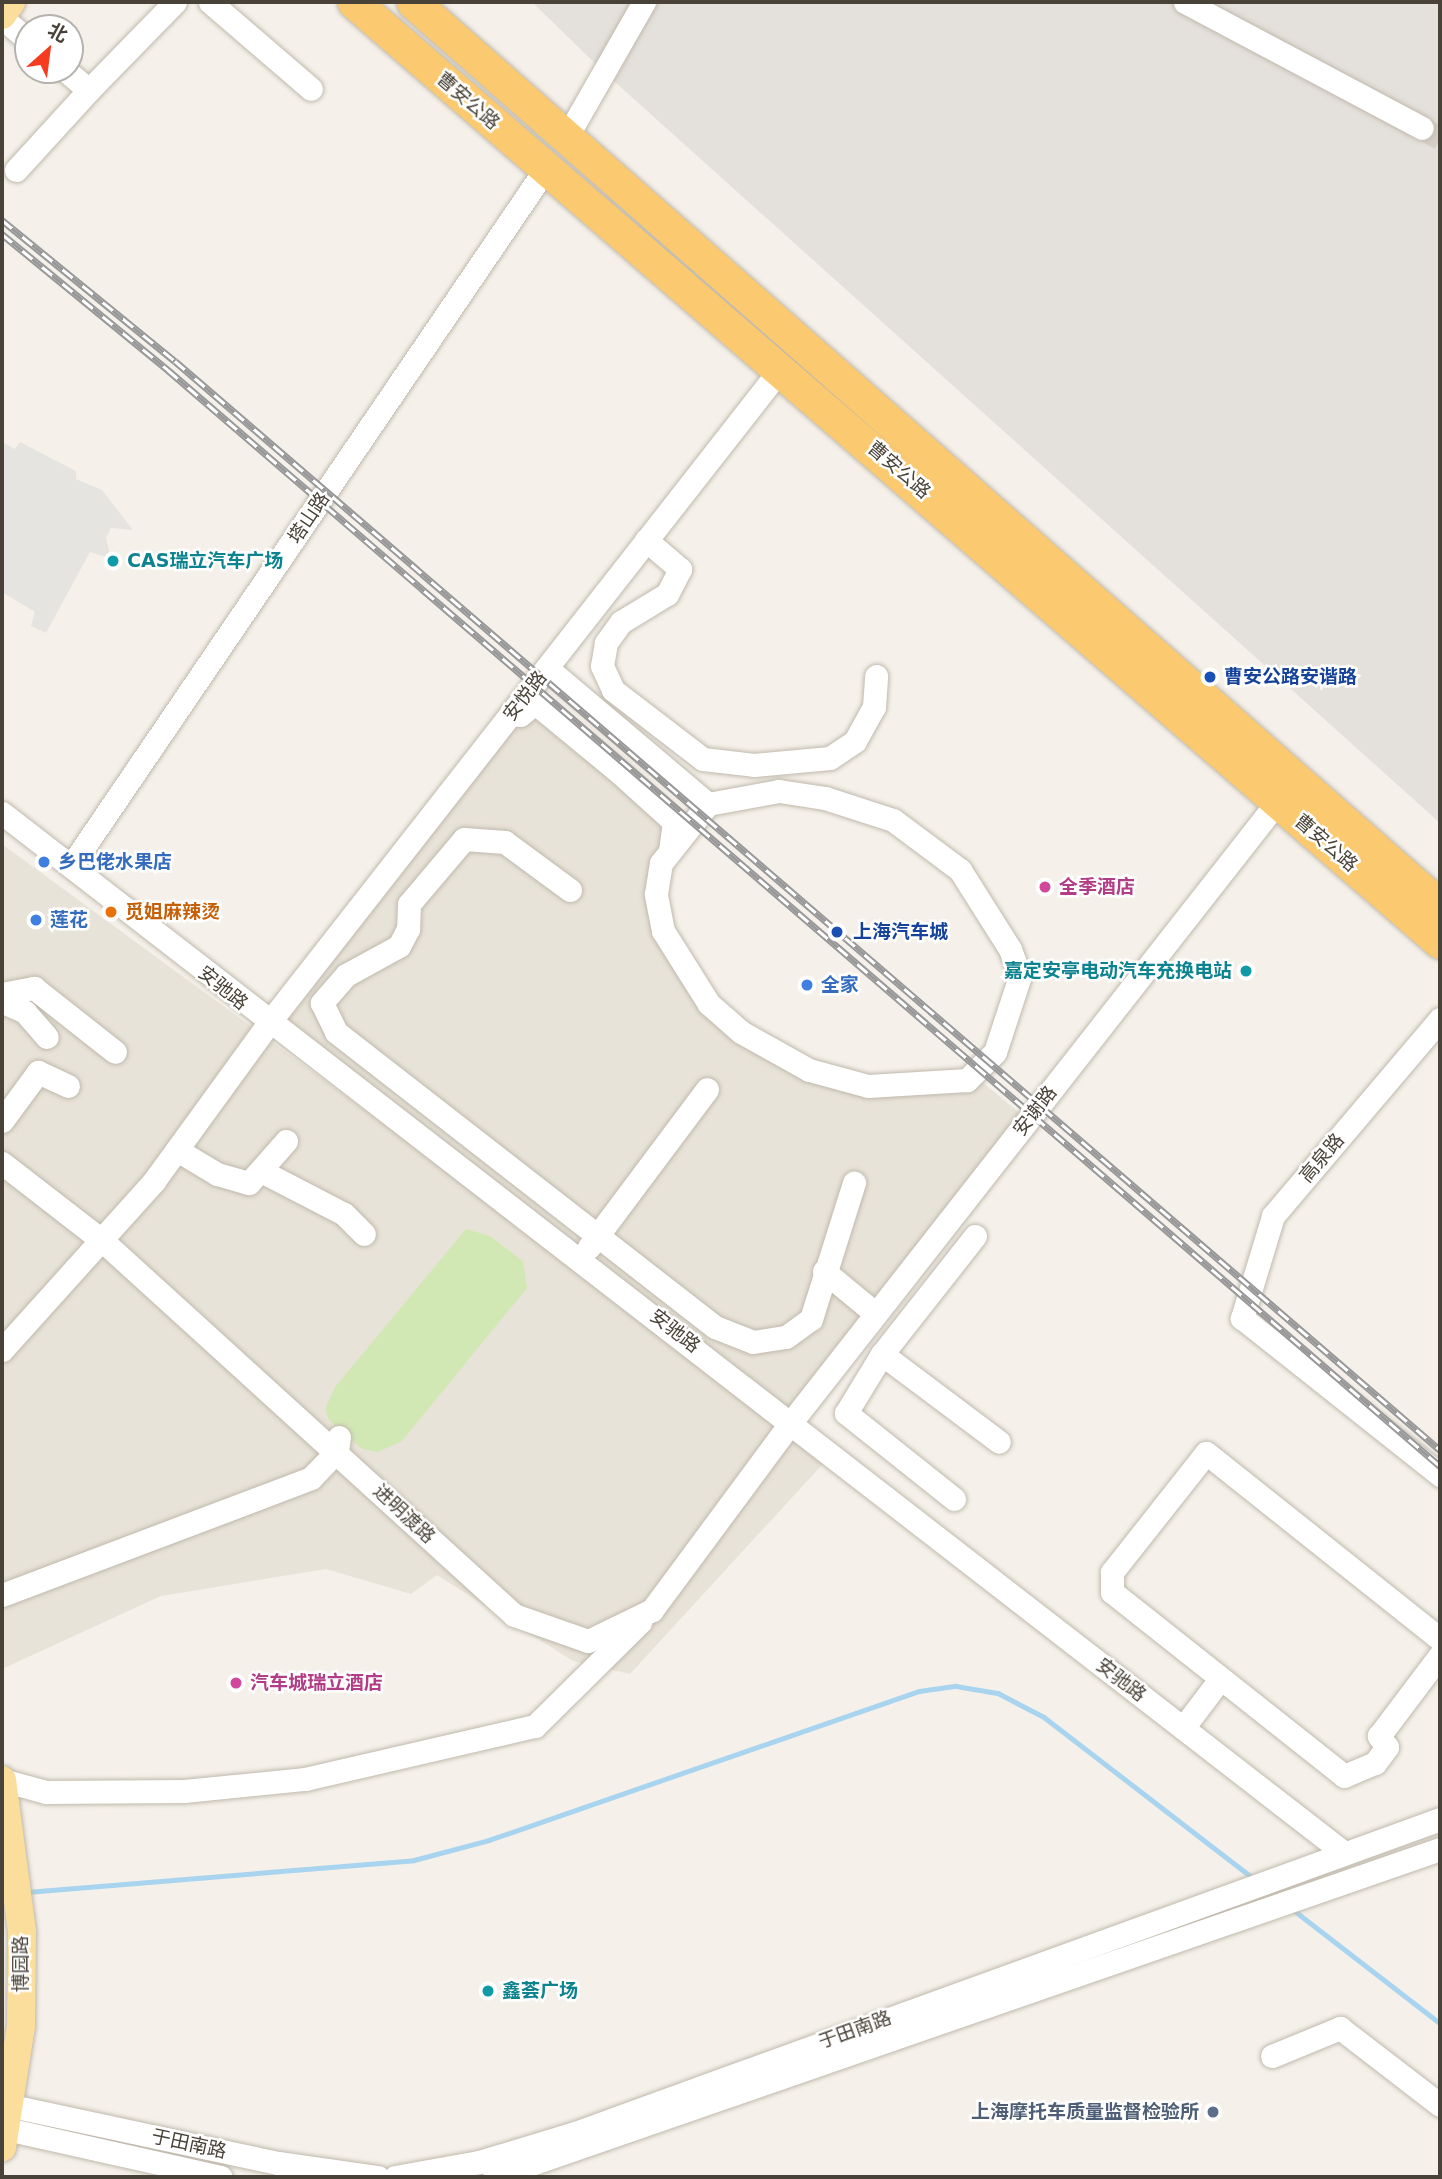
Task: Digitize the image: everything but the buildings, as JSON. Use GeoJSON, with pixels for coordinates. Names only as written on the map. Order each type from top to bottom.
{"type":"FeatureCollection","features":[{"type":"Feature","properties":{"kind":"highway","name":"曹安公路"},"geometry":{"type":"LineString","coordinates":[[354,2],[782,367],[1440,942]]}},
{"type":"Feature","properties":{"kind":"highway","name":"曹安公路"},"geometry":{"type":"LineString","coordinates":[[413,2],[1440,906]]}},
{"type":"Feature","properties":{"kind":"main road"},"geometry":{"type":"LineString","coordinates":[[2,17],[11,2]]}},
{"type":"Feature","properties":{"kind":"main road","name":"博园路"},"geometry":{"type":"LineString","coordinates":[[2,1780],[22,1932],[4,2122]]}},
{"type":"Feature","properties":{"kind":"street"},"geometry":{"type":"LineString","coordinates":[[16,170],[175,2]]}},
{"type":"Feature","properties":{"kind":"street"},"geometry":{"type":"LineString","coordinates":[[209,2],[312,89]]}},
{"type":"Feature","properties":{"kind":"street"},"geometry":{"type":"LineString","coordinates":[[566,138],[644,2]]}},
{"type":"Feature","properties":{"kind":"street"},"geometry":{"type":"LineString","coordinates":[[1185,2],[1422,128]]}},
{"type":"Feature","properties":{"kind":"street"},"geometry":{"type":"LineString","coordinates":[[82,84],[89,90]]}},
{"type":"Feature","properties":{"kind":"street","name":"塔山路"},"geometry":{"type":"LineString","coordinates":[[71,866],[546,168]]}},
{"type":"Feature","properties":{"kind":"street","name":"安悦路"},"geometry":{"type":"LineString","coordinates":[[2,1350],[105,1243],[177,1150],[268,1024],[782,367]]}},
{"type":"Feature","properties":{"kind":"street"},"geometry":{"type":"LineString","coordinates":[[646,540],[680,569],[667,594],[621,622],[606,643],[602,666],[612,690],[703,759],[754,765],[830,758],[855,741],[874,707],[876,676]]}},
{"type":"Feature","properties":{"kind":"street"},"geometry":{"type":"LineString","coordinates":[[547,668],[708,804]]}},
{"type":"Feature","properties":{"kind":"street"},"geometry":{"type":"LineString","coordinates":[[513,711],[520,715],[535,703],[674,822],[670,849],[656,894],[663,931],[709,1004],[741,1032],[809,1070],[868,1086],[967,1080],[995,1052],[1020,976],[1010,949],[960,870],[892,820],[825,798],[779,791],[708,804],[670,849]]}},
{"type":"Feature","properties":{"kind":"street","name":"安谢路"},"geometry":{"type":"LineString","coordinates":[[792,1421],[1278,801]]}},
{"type":"Feature","properties":{"kind":"street","name":"安驰路"},"geometry":{"type":"LineString","coordinates":[[2,813],[268,1024],[792,1421],[1344,1853]]}},
{"type":"Feature","properties":{"kind":"street"},"geometry":{"type":"LineString","coordinates":[[570,890],[505,842],[464,839],[409,904],[408,929],[399,946],[346,975],[322,1003],[336,1032],[716,1327],[753,1342],[786,1337],[811,1319],[854,1183]]}},
{"type":"Feature","properties":{"kind":"street"},"geometry":{"type":"LineString","coordinates":[[47,1037],[25,1012],[3,1002],[4,995],[34,988],[115,1052]]}},
{"type":"Feature","properties":{"kind":"street","name":"高泉路"},"geometry":{"type":"LineString","coordinates":[[1440,1019],[1273,1216],[1242,1318],[1440,1475]]}},
{"type":"Feature","properties":{"kind":"street"},"geometry":{"type":"LineString","coordinates":[[2,1121],[38,1072],[68,1086]]}},
{"type":"Feature","properties":{"kind":"street"},"geometry":{"type":"LineString","coordinates":[[580,1258],[707,1089]]}},
{"type":"Feature","properties":{"kind":"street"},"geometry":{"type":"LineString","coordinates":[[177,1150],[217,1174],[249,1183],[263,1172],[286,1141]]}},
{"type":"Feature","properties":{"kind":"street","name":"进明渡路"},"geometry":{"type":"LineString","coordinates":[[2,1163],[105,1243],[338,1442],[514,1615],[588,1641],[652,1610],[792,1421]]}},
{"type":"Feature","properties":{"kind":"street"},"geometry":{"type":"LineString","coordinates":[[263,1172],[344,1214],[364,1234]]}},
{"type":"Feature","properties":{"kind":"street"},"geometry":{"type":"LineString","coordinates":[[954,1499],[846,1413],[882,1354],[975,1236]]}},
{"type":"Feature","properties":{"kind":"street"},"geometry":{"type":"LineString","coordinates":[[824,1271],[876,1314]]}},
{"type":"Feature","properties":{"kind":"street"},"geometry":{"type":"LineString","coordinates":[[882,1354],[999,1442]]}},
{"type":"Feature","properties":{"kind":"street"},"geometry":{"type":"LineString","coordinates":[[2,1595],[311,1478],[338,1442]]}},
{"type":"Feature","properties":{"kind":"street"},"geometry":{"type":"LineString","coordinates":[[1440,1639],[1206,1452],[1112,1572],[1112,1592],[1344,1776],[1375,1763],[1387,1747],[1379,1736],[1440,1655]]}},
{"type":"Feature","properties":{"kind":"street"},"geometry":{"type":"LineString","coordinates":[[2,1780],[60,1792],[184,1791],[305,1779],[535,1727],[652,1610]]}},
{"type":"Feature","properties":{"kind":"street"},"geometry":{"type":"LineString","coordinates":[[1183,1728],[1220,1679]]}},
{"type":"Feature","properties":{"kind":"street","name":"于田南路"},"geometry":{"type":"LineString","coordinates":[[494,2177],[1218,1898],[1440,1819]]}},
{"type":"Feature","properties":{"kind":"street","name":"于田南路"},"geometry":{"type":"LineString","coordinates":[[394,2177],[479,2162],[693,2100],[1248,1917],[1334,1883],[1440,1849]]}},
{"type":"Feature","properties":{"kind":"street"},"geometry":{"type":"LineString","coordinates":[[1272,2056],[1340,2028],[1440,2105]]}},
{"type":"Feature","properties":{"kind":"street","name":"于田南路"},"geometry":{"type":"LineString","coordinates":[[4,2122],[221,2177]]}},
{"type":"Feature","properties":{"kind":"street","name":"于田南路"},"geometry":{"type":"LineString","coordinates":[[4,2122],[378,2177]]}},
{"type":"Feature","properties":{"kind":"shaded area"},"geometry":{"type":"Polygon","coordinates":[[[532,2],[1440,2],[1440,823],[606,74],[532,2]]]}},
{"type":"Feature","properties":{"kind":"shaded area"},"geometry":{"type":"Polygon","coordinates":[[[2,442],[15,449],[20,442],[76,471],[76,479],[102,490],[133,530],[111,528],[106,538],[111,559],[90,552],[46,633],[31,626],[35,612],[2,592],[2,442]]]}},
{"type":"Feature","properties":{"kind":"shaded area"},"geometry":{"type":"Polygon","coordinates":[[[535,703],[674,822],[663,931],[741,1032],[868,1086],[972,1074],[1028,1120],[792,1421],[268,1024],[535,703]]]}},
{"type":"Feature","properties":{"kind":"shaded area"},"geometry":{"type":"Polygon","coordinates":[[[2,844],[833,1453],[630,1674],[573,1661],[437,1575],[411,1594],[326,1569],[161,1596],[2,1669],[2,844]]]}},
{"type":"Feature","properties":{"kind":"green space"},"geometry":{"type":"Polygon","coordinates":[[[466,1229],[490,1236],[523,1261],[527,1288],[402,1441],[378,1452],[362,1449],[329,1420],[325,1409],[335,1387],[466,1229]]]}},
{"type":"Feature","properties":{"kind":"waterway"},"geometry":{"type":"LineString","coordinates":[[27,1892],[414,1860],[489,1840],[919,1691],[956,1686],[998,1693],[1044,1717],[1254,1879]]}},
{"type":"Feature","properties":{"kind":"waterway"},"geometry":{"type":"LineString","coordinates":[[1291,1908],[1440,2023]]}},
{"type":"Feature","properties":{"kind":"tunnel"},"geometry":{"type":"LineString","coordinates":[[1422,128],[1440,138]]}},
{"type":"Feature","properties":{"kind":"railway"},"geometry":{"type":"LineString","coordinates":[[2,220],[175,361],[1440,1450]]}},
{"type":"Feature","properties":{"kind":"railway"},"geometry":{"type":"LineString","coordinates":[[2,234],[168,370],[1440,1466]]}},
{"type":"Feature","properties":{"kind":"place","name":"CAS瑞立汽车广场"},"geometry":{"type":"Point","coordinates":[113,561]}},
{"type":"Feature","properties":{"kind":"place","name":"曹安公路安谐路"},"geometry":{"type":"Point","coordinates":[1210,677]}},
{"type":"Feature","properties":{"kind":"place","name":"乡巴佬水果店"},"geometry":{"type":"Point","coordinates":[44,862]}},
{"type":"Feature","properties":{"kind":"place","name":"全季酒店"},"geometry":{"type":"Point","coordinates":[1045,887]}},
{"type":"Feature","properties":{"kind":"place","name":"觅姐麻辣烫"},"geometry":{"type":"Point","coordinates":[111,912]}},
{"type":"Feature","properties":{"kind":"place","name":"莲花"},"geometry":{"type":"Point","coordinates":[36,920]}},
{"type":"Feature","properties":{"kind":"place","name":"上海汽车城"},"geometry":{"type":"Point","coordinates":[837,932]}},
{"type":"Feature","properties":{"kind":"place","name":"嘉定安亭电动汽车充换电站"},"geometry":{"type":"Point","coordinates":[1246,971]}},
{"type":"Feature","properties":{"kind":"place","name":"全家"},"geometry":{"type":"Point","coordinates":[807,985]}},
{"type":"Feature","properties":{"kind":"place","name":"汽车城瑞立酒店"},"geometry":{"type":"Point","coordinates":[236,1683]}},
{"type":"Feature","properties":{"kind":"place","name":"鑫荟广场"},"geometry":{"type":"Point","coordinates":[488,1991]}},
{"type":"Feature","properties":{"kind":"place","name":"上海摩托车质量监督检验所"},"geometry":{"type":"Point","coordinates":[1213,2112]}}]}
